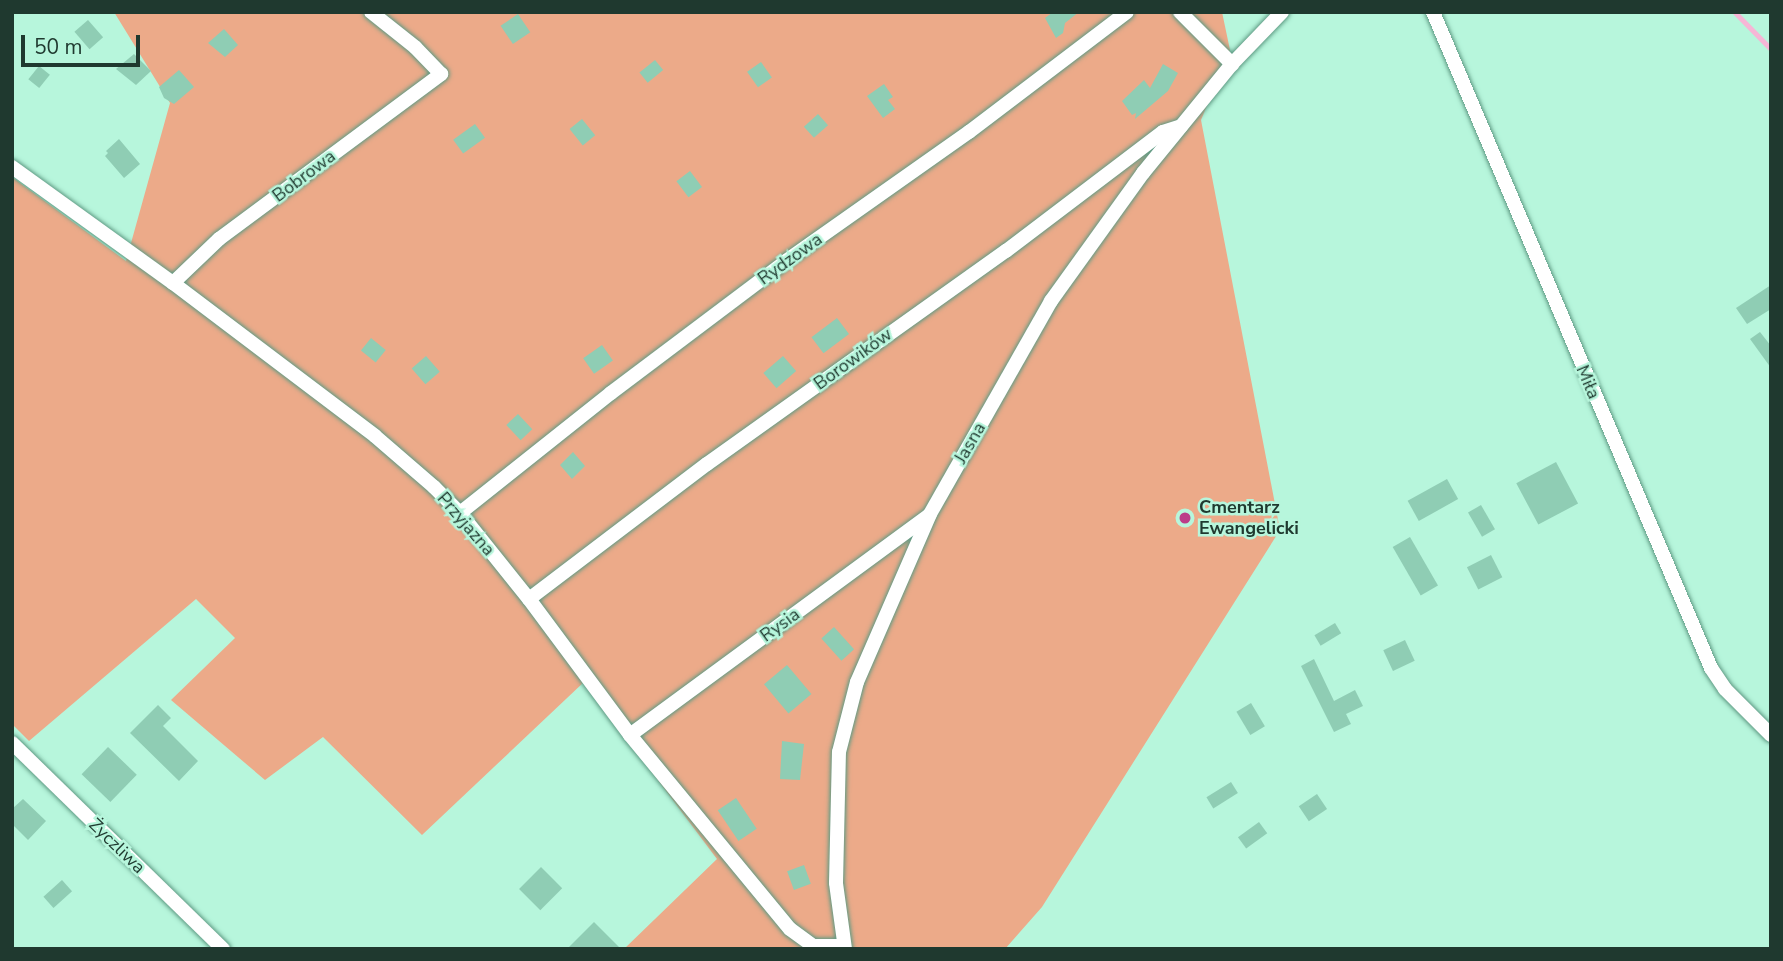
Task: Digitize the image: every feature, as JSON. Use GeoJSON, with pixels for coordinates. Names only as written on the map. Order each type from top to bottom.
{"type":"FeatureCollection","features":[{"type":"Feature","properties":{"kind":"street","name":"Bobrowa"},"geometry":{"type":"LineString","coordinates":[[173,283],[219,239],[441,74],[415,47],[371,12]]}},
{"type":"Feature","properties":{"kind":"street","name":"Rydzowa"},"geometry":{"type":"LineString","coordinates":[[460,513],[611,393],[775,269],[969,132],[1127,12]]}},
{"type":"Feature","properties":{"kind":"street"},"geometry":{"type":"LineString","coordinates":[[1180,12],[1232,64]]}},
{"type":"Feature","properties":{"kind":"street","name":"Jasna"},"geometry":{"type":"LineString","coordinates":[[845,948],[836,883],[839,752],[857,682],[930,514],[1051,301],[1143,173],[1232,64],[1282,12]]}},
{"type":"Feature","properties":{"kind":"street","name":"Miła"},"geometry":{"type":"LineString","coordinates":[[1433,12],[1711,668],[1725,689],[1771,735]]}},
{"type":"Feature","properties":{"kind":"street","name":"Borowików"},"geometry":{"type":"LineString","coordinates":[[529,599],[707,464],[1006,251],[1163,131],[1181,126]]}},
{"type":"Feature","properties":{"kind":"street","name":"Przyjazna"},"geometry":{"type":"LineString","coordinates":[[12,167],[173,283],[375,436],[460,513],[529,599],[630,735],[719,847],[790,929],[813,946],[845,948]]}},
{"type":"Feature","properties":{"kind":"street","name":"Rysia"},"geometry":{"type":"LineString","coordinates":[[630,735],[930,514]]}},
{"type":"Feature","properties":{"kind":"street","name":"Życzliwa"},"geometry":{"type":"LineString","coordinates":[[12,743],[222,949]]}},
{"type":"Feature","properties":{"kind":"shaded area"},"geometry":{"type":"Polygon","coordinates":[[[114,12],[1222,12],[1230,50],[1201,120],[1280,530],[1042,907],[1005,949],[624,949],[717,859],[584,682],[422,835],[323,737],[265,780],[171,700],[235,638],[196,599],[29,741],[12,724],[12,177],[126,261],[170,103],[114,12]]]}},
{"type":"Feature","properties":{"kind":"building"},"geometry":{"type":"Polygon","coordinates":[[[1053,12],[1079,12],[1065,23],[1063,33],[1056,38],[1045,18],[1053,12]]]}},
{"type":"Feature","properties":{"kind":"building"},"geometry":{"type":"Polygon","coordinates":[[[518,14],[530,32],[513,44],[501,26],[518,14]]]}},
{"type":"Feature","properties":{"kind":"building"},"geometry":{"type":"Polygon","coordinates":[[[88,20],[103,37],[90,49],[74,32],[88,20]]]}},
{"type":"Feature","properties":{"kind":"building"},"geometry":{"type":"Polygon","coordinates":[[[224,29],[238,45],[225,57],[208,43],[224,29]]]}},
{"type":"Feature","properties":{"kind":"building"},"geometry":{"type":"Polygon","coordinates":[[[134,54],[151,71],[136,85],[116,69],[134,54]]]}},
{"type":"Feature","properties":{"kind":"building"},"geometry":{"type":"Polygon","coordinates":[[[655,60],[663,70],[648,83],[639,73],[655,60]]]}},
{"type":"Feature","properties":{"kind":"building"},"geometry":{"type":"Polygon","coordinates":[[[761,62],[772,78],[758,87],[747,72],[761,62]]]}},
{"type":"Feature","properties":{"kind":"building"},"geometry":{"type":"Polygon","coordinates":[[[1163,64],[1178,73],[1168,91],[1135,119],[1136,113],[1132,115],[1122,101],[1144,80],[1150,88],[1163,64]]]}},
{"type":"Feature","properties":{"kind":"building"},"geometry":{"type":"Polygon","coordinates":[[[39,66],[50,75],[39,88],[28,79],[39,66]]]}},
{"type":"Feature","properties":{"kind":"building"},"geometry":{"type":"Polygon","coordinates":[[[179,70],[194,87],[174,104],[164,98],[159,87],[179,70]]]}},
{"type":"Feature","properties":{"kind":"building"},"geometry":{"type":"Polygon","coordinates":[[[884,84],[893,97],[888,100],[895,109],[883,118],[867,96],[884,84]]]}},
{"type":"Feature","properties":{"kind":"building"},"geometry":{"type":"Polygon","coordinates":[[[818,114],[828,125],[814,138],[804,127],[818,114]]]}},
{"type":"Feature","properties":{"kind":"building"},"geometry":{"type":"Polygon","coordinates":[[[582,119],[595,135],[583,145],[570,129],[582,119]]]}},
{"type":"Feature","properties":{"kind":"building"},"geometry":{"type":"Polygon","coordinates":[[[475,124],[485,138],[463,154],[453,140],[475,124]]]}},
{"type":"Feature","properties":{"kind":"building"},"geometry":{"type":"Polygon","coordinates":[[[119,139],[140,164],[124,178],[105,156],[108,153],[106,151],[119,139]]]}},
{"type":"Feature","properties":{"kind":"building"},"geometry":{"type":"Polygon","coordinates":[[[690,171],[702,187],[688,197],[676,181],[690,171]]]}},
{"type":"Feature","properties":{"kind":"building"},"geometry":{"type":"Polygon","coordinates":[[[1771,285],[1771,309],[1747,324],[1736,308],[1771,285]]]}},
{"type":"Feature","properties":{"kind":"building"},"geometry":{"type":"Polygon","coordinates":[[[837,318],[849,334],[823,353],[811,337],[837,318]]]}},
{"type":"Feature","properties":{"kind":"building"},"geometry":{"type":"Polygon","coordinates":[[[1760,332],[1771,346],[1771,368],[1750,339],[1760,332]]]}},
{"type":"Feature","properties":{"kind":"building"},"geometry":{"type":"Polygon","coordinates":[[[371,338],[386,350],[376,362],[361,350],[371,338]]]}},
{"type":"Feature","properties":{"kind":"building"},"geometry":{"type":"Polygon","coordinates":[[[602,345],[613,361],[594,374],[583,358],[602,345]]]}},
{"type":"Feature","properties":{"kind":"building"},"geometry":{"type":"Polygon","coordinates":[[[426,356],[440,372],[425,384],[412,368],[426,356]]]}},
{"type":"Feature","properties":{"kind":"building"},"geometry":{"type":"Polygon","coordinates":[[[783,356],[796,371],[776,388],[763,373],[783,356]]]}},
{"type":"Feature","properties":{"kind":"building"},"geometry":{"type":"Polygon","coordinates":[[[518,414],[532,429],[521,440],[506,425],[518,414]]]}},
{"type":"Feature","properties":{"kind":"building"},"geometry":{"type":"Polygon","coordinates":[[[573,452],[585,466],[572,479],[560,465],[573,452]]]}},
{"type":"Feature","properties":{"kind":"building"},"geometry":{"type":"Polygon","coordinates":[[[1556,462],[1578,503],[1538,525],[1516,483],[1556,462]]]}},
{"type":"Feature","properties":{"kind":"building"},"geometry":{"type":"Polygon","coordinates":[[[1447,479],[1458,499],[1419,521],[1408,501],[1447,479]]]}},
{"type":"Feature","properties":{"kind":"building"},"geometry":{"type":"Polygon","coordinates":[[[1481,505],[1495,529],[1482,537],[1468,512],[1481,505]]]}},
{"type":"Feature","properties":{"kind":"building"},"geometry":{"type":"Polygon","coordinates":[[[1410,537],[1438,585],[1421,595],[1393,547],[1410,537]]]}},
{"type":"Feature","properties":{"kind":"building"},"geometry":{"type":"Polygon","coordinates":[[[1491,555],[1502,577],[1478,590],[1467,567],[1491,555]]]}},
{"type":"Feature","properties":{"kind":"building"},"geometry":{"type":"Polygon","coordinates":[[[1335,623],[1341,633],[1321,646],[1314,635],[1335,623]]]}},
{"type":"Feature","properties":{"kind":"building"},"geometry":{"type":"Polygon","coordinates":[[[834,627],[854,649],[841,661],[821,638],[834,627]]]}},
{"type":"Feature","properties":{"kind":"building"},"geometry":{"type":"Polygon","coordinates":[[[1405,640],[1415,661],[1393,671],[1383,650],[1405,640]]]}},
{"type":"Feature","properties":{"kind":"building"},"geometry":{"type":"Polygon","coordinates":[[[1314,659],[1334,701],[1355,690],[1363,706],[1346,714],[1351,724],[1334,732],[1301,666],[1314,659]]]}},
{"type":"Feature","properties":{"kind":"building"},"geometry":{"type":"Polygon","coordinates":[[[787,665],[811,694],[788,713],[764,684],[787,665]]]}},
{"type":"Feature","properties":{"kind":"building"},"geometry":{"type":"Polygon","coordinates":[[[1251,703],[1265,726],[1250,735],[1236,712],[1251,703]]]}},
{"type":"Feature","properties":{"kind":"building"},"geometry":{"type":"Polygon","coordinates":[[[158,705],[171,718],[163,726],[198,761],[179,781],[130,733],[158,705]]]}},
{"type":"Feature","properties":{"kind":"building"},"geometry":{"type":"Polygon","coordinates":[[[782,741],[804,744],[800,780],[780,779],[782,741]]]}},
{"type":"Feature","properties":{"kind":"building"},"geometry":{"type":"Polygon","coordinates":[[[108,747],[137,775],[110,802],[82,774],[108,747]]]}},
{"type":"Feature","properties":{"kind":"building"},"geometry":{"type":"Polygon","coordinates":[[[1231,782],[1238,793],[1213,808],[1206,797],[1231,782]]]}},
{"type":"Feature","properties":{"kind":"building"},"geometry":{"type":"Polygon","coordinates":[[[1317,794],[1327,809],[1309,821],[1299,806],[1317,794]]]}},
{"type":"Feature","properties":{"kind":"building"},"geometry":{"type":"Polygon","coordinates":[[[736,798],[757,829],[738,841],[718,810],[736,798]]]}},
{"type":"Feature","properties":{"kind":"building"},"geometry":{"type":"Polygon","coordinates":[[[23,799],[46,821],[28,840],[12,824],[12,809],[23,799]]]}},
{"type":"Feature","properties":{"kind":"building"},"geometry":{"type":"Polygon","coordinates":[[[1259,822],[1267,833],[1246,849],[1238,837],[1259,822]]]}},
{"type":"Feature","properties":{"kind":"building"},"geometry":{"type":"Polygon","coordinates":[[[804,865],[811,884],[794,890],[787,871],[804,865]]]}},
{"type":"Feature","properties":{"kind":"building"},"geometry":{"type":"Polygon","coordinates":[[[541,867],[562,888],[540,910],[519,889],[541,867]]]}},
{"type":"Feature","properties":{"kind":"building"},"geometry":{"type":"Polygon","coordinates":[[[62,880],[72,891],[53,908],[43,897],[62,880]]]}},
{"type":"Feature","properties":{"kind":"building"},"geometry":{"type":"Polygon","coordinates":[[[594,922],[621,949],[567,949],[594,922]]]}},
{"type":"Feature","properties":{"kind":"waterway"},"geometry":{"type":"LineString","coordinates":[[1735,12],[1771,49]]}},
{"type":"Feature","properties":{"kind":"place","name":"Cmentarz Ewangelicki"},"geometry":{"type":"Point","coordinates":[1185,518]}}]}
